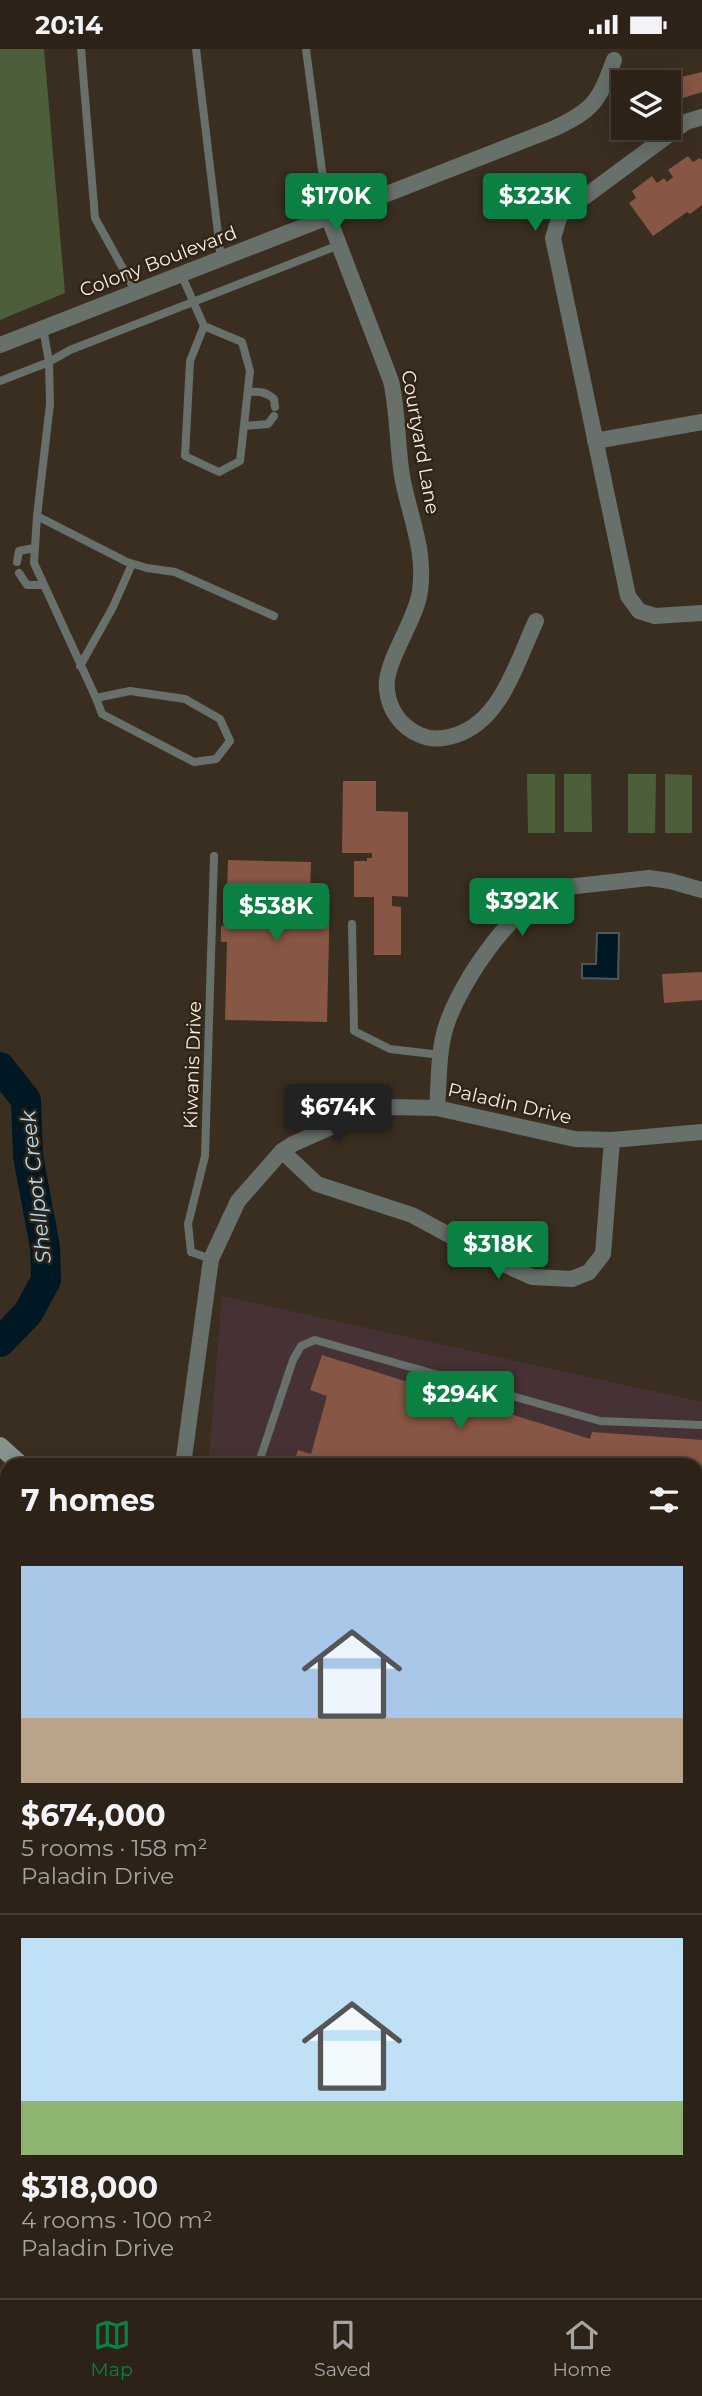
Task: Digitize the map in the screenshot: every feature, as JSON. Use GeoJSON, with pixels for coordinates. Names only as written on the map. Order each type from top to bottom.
{"type":"FeatureCollection","features":[{"type":"Feature","properties":{"kind":"street","name":"Colony Boulevard"},"geometry":{"type":"LineString","coordinates":[[0,345],[580,117],[593,105],[604,88],[614,59]]}},
{"type":"Feature","properties":{"kind":"street"},"geometry":{"type":"LineString","coordinates":[[702,117],[686,122],[560,215],[553,238],[628,596],[639,611],[655,616],[702,613]]}},
{"type":"Feature","properties":{"kind":"street","name":"Courtyard Lane"},"geometry":{"type":"LineString","coordinates":[[328,216],[391,381],[397,405],[402,475],[422,551],[421,589],[417,610],[386,682],[397,719],[408,729],[435,739],[449,738],[466,732],[481,722],[493,709],[505,688],[536,621]]}},
{"type":"Feature","properties":{"kind":"street"},"geometry":{"type":"LineString","coordinates":[[596,441],[702,422]]}},
{"type":"Feature","properties":{"kind":"street"},"geometry":{"type":"LineString","coordinates":[[437,1108],[442,1039],[449,1015],[471,973],[527,906],[548,891],[576,885],[649,878],[702,890]]}},
{"type":"Feature","properties":{"kind":"street","name":"Paladin Drive"},"geometry":{"type":"LineString","coordinates":[[184,1458],[211,1259],[238,1201],[282,1151],[360,1114],[389,1107],[437,1108],[575,1139],[612,1140],[702,1132]]}},
{"type":"Feature","properties":{"kind":"street"},"geometry":{"type":"LineString","coordinates":[[282,1151],[317,1184],[412,1215],[532,1277],[572,1279],[589,1272],[603,1254],[612,1140]]}},
{"type":"Feature","properties":{"kind":"street"},"geometry":{"type":"LineString","coordinates":[[0,1446],[13,1458]]}},
{"type":"Feature","properties":{"kind":"lane"},"geometry":{"type":"LineString","coordinates":[[81,49],[95,218],[136,292]]}},
{"type":"Feature","properties":{"kind":"lane"},"geometry":{"type":"LineString","coordinates":[[196,49],[221,258]]}},
{"type":"Feature","properties":{"kind":"lane"},"geometry":{"type":"LineString","coordinates":[[306,49],[328,216]]}},
{"type":"Feature","properties":{"kind":"lane"},"geometry":{"type":"LineString","coordinates":[[0,381],[70,350],[340,245]]}},
{"type":"Feature","properties":{"kind":"lane"},"geometry":{"type":"LineString","coordinates":[[181,274],[204,326],[242,342],[250,370],[240,461],[219,473],[185,456],[190,361],[204,326]]}},
{"type":"Feature","properties":{"kind":"lane"},"geometry":{"type":"LineString","coordinates":[[43,328],[50,404],[34,563],[80,666],[102,714],[194,762],[216,759],[230,741],[220,719],[185,699],[130,691],[96,698]]}},
{"type":"Feature","properties":{"kind":"lane"},"geometry":{"type":"LineString","coordinates":[[244,426],[268,424],[274,412],[274,399],[270,395],[260,391],[248,392]]}},
{"type":"Feature","properties":{"kind":"lane"},"geometry":{"type":"LineString","coordinates":[[37,516],[132,564],[174,572],[274,616]]}},
{"type":"Feature","properties":{"kind":"lane"},"geometry":{"type":"LineString","coordinates":[[18,562],[19,551],[34,548]]}},
{"type":"Feature","properties":{"kind":"lane"},"geometry":{"type":"LineString","coordinates":[[80,666],[113,607],[132,564]]}},
{"type":"Feature","properties":{"kind":"lane"},"geometry":{"type":"LineString","coordinates":[[19,573],[27,585],[44,585]]}},
{"type":"Feature","properties":{"kind":"lane","name":"Kiwanis Drive"},"geometry":{"type":"LineString","coordinates":[[211,1259],[191,1252],[188,1224],[205,1156],[214,856]]}},
{"type":"Feature","properties":{"kind":"lane","name":"Paladin Drive"},"geometry":{"type":"LineString","coordinates":[[352,924],[355,1031],[390,1049],[441,1055]]}},
{"type":"Feature","properties":{"kind":"lane"},"geometry":{"type":"LineString","coordinates":[[260,1458],[293,1360],[300,1346],[315,1340],[600,1422],[702,1425]]}},
{"type":"Feature","properties":{"kind":"shaded area"},"geometry":{"type":"Polygon","coordinates":[[[222,1296],[702,1402],[702,1458],[209,1458],[222,1296]]]}},
{"type":"Feature","properties":{"kind":"green space"},"geometry":{"type":"Polygon","coordinates":[[[0,49],[44,49],[65,293],[0,320],[0,49]]]}},
{"type":"Feature","properties":{"kind":"green space"},"geometry":{"type":"Polygon","coordinates":[[[527,774],[555,774],[555,833],[528,833],[527,774]]]}},
{"type":"Feature","properties":{"kind":"green space"},"geometry":{"type":"Polygon","coordinates":[[[564,774],[591,774],[592,832],[564,832],[564,774]]]}},
{"type":"Feature","properties":{"kind":"green space"},"geometry":{"type":"Polygon","coordinates":[[[628,774],[656,774],[655,833],[628,833],[628,774]]]}},
{"type":"Feature","properties":{"kind":"green space"},"geometry":{"type":"Polygon","coordinates":[[[665,774],[692,775],[692,833],[665,833],[665,774]]]}},
{"type":"Feature","properties":{"kind":"water"},"geometry":{"type":"Polygon","coordinates":[[[597,933],[619,933],[618,979],[582,978],[582,964],[596,964],[597,933]]]}},
{"type":"Feature","properties":{"kind":"building"},"geometry":{"type":"Polygon","coordinates":[[[702,72],[702,92],[681,99],[681,77],[702,72]]]}},
{"type":"Feature","properties":{"kind":"building"},"geometry":{"type":"Polygon","coordinates":[[[688,156],[693,162],[700,158],[702,160],[702,205],[690,214],[687,212],[653,236],[629,203],[636,198],[632,191],[652,176],[657,183],[664,178],[667,182],[673,177],[668,170],[688,156]]]}},
{"type":"Feature","properties":{"kind":"building"},"geometry":{"type":"Polygon","coordinates":[[[343,781],[376,781],[376,811],[408,812],[408,897],[392,896],[392,906],[401,907],[401,955],[374,955],[374,897],[354,897],[354,861],[367,861],[367,858],[372,858],[372,853],[342,853],[343,781]]]}},
{"type":"Feature","properties":{"kind":"building"},"geometry":{"type":"Polygon","coordinates":[[[228,860],[311,862],[310,894],[330,894],[327,1022],[225,1020],[227,942],[221,942],[221,926],[226,926],[228,860]]]}},
{"type":"Feature","properties":{"kind":"building"},"geometry":{"type":"Polygon","coordinates":[[[702,972],[702,1000],[664,1003],[662,974],[702,972]]]}},
{"type":"Feature","properties":{"kind":"building"},"geometry":{"type":"Polygon","coordinates":[[[322,1355],[590,1439],[592,1432],[702,1440],[702,1458],[295,1458],[298,1450],[311,1454],[327,1396],[310,1390],[322,1355]]]}},
{"type":"Feature","properties":{"kind":"waterway","name":"Shellpot Creek"},"geometry":{"type":"LineString","coordinates":[[0,1067],[26,1100],[28,1156],[45,1247],[46,1280],[28,1313],[0,1342]]}}]}
